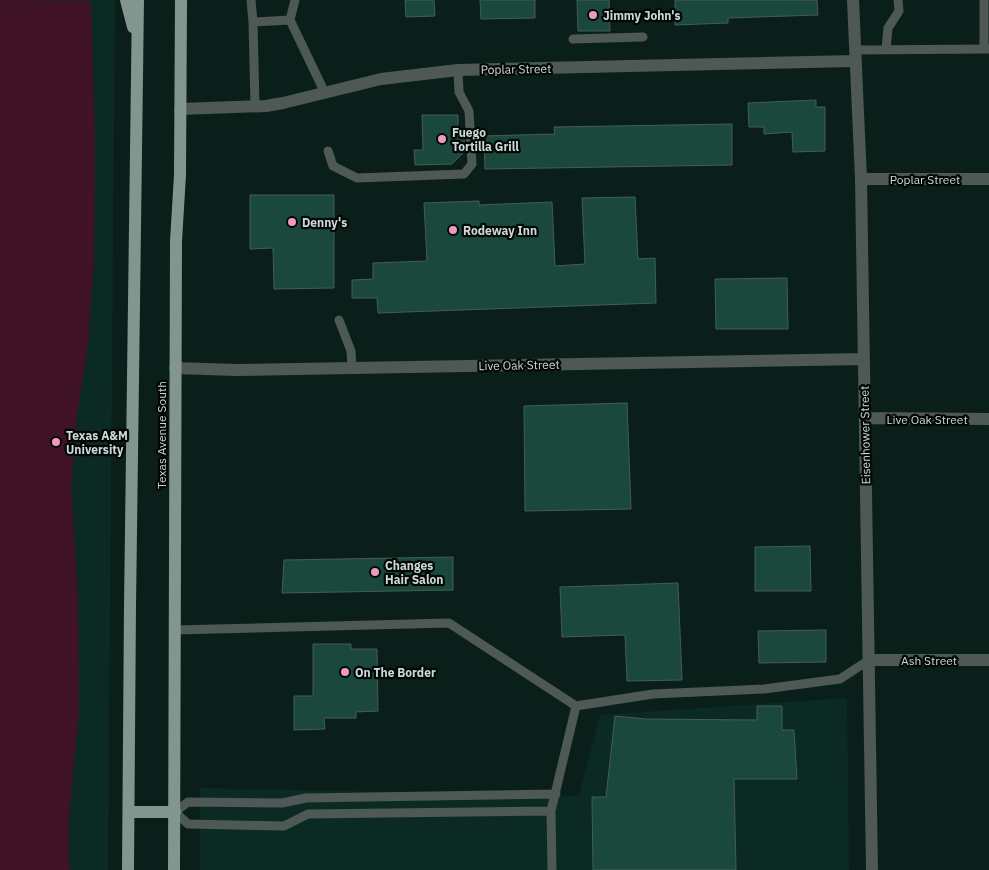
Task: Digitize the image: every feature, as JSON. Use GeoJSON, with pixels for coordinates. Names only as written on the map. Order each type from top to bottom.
{"type":"FeatureCollection","features":[{"type":"Feature","properties":{"kind":"main road"},"geometry":{"type":"LineString","coordinates":[[126,0],[136,41]]}},
{"type":"Feature","properties":{"kind":"main road"},"geometry":{"type":"LineString","coordinates":[[128,870],[136,41],[138,0]]}},
{"type":"Feature","properties":{"kind":"main road","name":"Texas Avenue South"},"geometry":{"type":"LineString","coordinates":[[174,870],[176,241],[180,175],[181,0]]}},
{"type":"Feature","properties":{"kind":"main road"},"geometry":{"type":"LineString","coordinates":[[129,812],[175,812]]}},
{"type":"Feature","properties":{"kind":"street","name":"Eisenhower Street"},"geometry":{"type":"LineString","coordinates":[[852,0],[861,179],[872,870]]}},
{"type":"Feature","properties":{"kind":"street","name":"Poplar Street"},"geometry":{"type":"LineString","coordinates":[[180,108],[255,106],[283,103],[380,79],[458,70],[855,56]]}},
{"type":"Feature","properties":{"kind":"street","name":"Poplar Street"},"geometry":{"type":"LineString","coordinates":[[861,179],[989,179]]}},
{"type":"Feature","properties":{"kind":"street","name":"Live Oak Street"},"geometry":{"type":"LineString","coordinates":[[175,368],[236,370],[864,359]]}},
{"type":"Feature","properties":{"kind":"street","name":"Live Oak Street"},"geometry":{"type":"LineString","coordinates":[[866,418],[989,419]]}},
{"type":"Feature","properties":{"kind":"street","name":"Ash Street"},"geometry":{"type":"LineString","coordinates":[[869,660],[989,660]]}},
{"type":"Feature","properties":{"kind":"lane"},"geometry":{"type":"LineString","coordinates":[[251,0],[255,106]]}},
{"type":"Feature","properties":{"kind":"lane"},"geometry":{"type":"LineString","coordinates":[[296,0],[290,20],[325,93]]}},
{"type":"Feature","properties":{"kind":"lane"},"geometry":{"type":"LineString","coordinates":[[886,49],[888,28],[899,11],[898,0]]}},
{"type":"Feature","properties":{"kind":"lane"},"geometry":{"type":"LineString","coordinates":[[855,56],[886,49],[987,49],[984,0]]}},
{"type":"Feature","properties":{"kind":"lane"},"geometry":{"type":"LineString","coordinates":[[253,22],[290,20]]}},
{"type":"Feature","properties":{"kind":"lane"},"geometry":{"type":"LineString","coordinates":[[573,39],[643,36]]}},
{"type":"Feature","properties":{"kind":"lane"},"geometry":{"type":"LineString","coordinates":[[328,150],[333,166],[357,178],[464,174],[472,164],[468,111],[459,92],[458,70]]}},
{"type":"Feature","properties":{"kind":"lane"},"geometry":{"type":"LineString","coordinates":[[340,320],[351,351],[352,367]]}},
{"type":"Feature","properties":{"kind":"lane"},"geometry":{"type":"LineString","coordinates":[[174,630],[449,623],[576,706],[653,694],[764,690],[840,679],[869,660]]}},
{"type":"Feature","properties":{"kind":"lane"},"geometry":{"type":"LineString","coordinates":[[552,870],[552,811],[576,706]]}},
{"type":"Feature","properties":{"kind":"lane"},"geometry":{"type":"LineString","coordinates":[[552,811],[308,814],[284,826],[188,824],[175,812],[188,802],[282,803],[306,798],[556,794]]}},
{"type":"Feature","properties":{"kind":"shaded area","name":"Texas A&M University"},"geometry":{"type":"Polygon","coordinates":[[[0,0],[115,0],[108,870],[0,870],[0,0]]]}},
{"type":"Feature","properties":{"kind":"shaded area","name":"Texas A&M University"},"geometry":{"type":"Polygon","coordinates":[[[0,0],[91,1],[95,144],[94,263],[88,342],[76,423],[71,488],[78,595],[79,711],[69,816],[70,870],[0,870],[0,0]]]}},
{"type":"Feature","properties":{"kind":"shaded area"},"geometry":{"type":"Polygon","coordinates":[[[847,698],[849,870],[200,870],[200,788],[579,796],[600,715],[847,698]]]}},
{"type":"Feature","properties":{"kind":"building"},"geometry":{"type":"Polygon","coordinates":[[[405,0],[434,0],[435,16],[406,17],[405,0]]]}},
{"type":"Feature","properties":{"kind":"building"},"geometry":{"type":"Polygon","coordinates":[[[480,0],[535,0],[535,18],[481,19],[480,0]]]}},
{"type":"Feature","properties":{"kind":"building","name":"Jimmy John's"},"geometry":{"type":"Polygon","coordinates":[[[577,0],[609,0],[610,31],[578,31],[577,0]]]}},
{"type":"Feature","properties":{"kind":"building"},"geometry":{"type":"Polygon","coordinates":[[[675,0],[817,0],[818,15],[728,18],[728,23],[675,25],[675,0]]]}},
{"type":"Feature","properties":{"kind":"building"},"geometry":{"type":"Polygon","coordinates":[[[816,100],[816,107],[825,107],[825,151],[793,152],[792,132],[764,134],[764,127],[749,127],[748,103],[816,100]]]}},
{"type":"Feature","properties":{"kind":"building","name":"Fuego Tortilla Grill"},"geometry":{"type":"Polygon","coordinates":[[[422,115],[458,115],[458,127],[460,128],[460,137],[464,137],[465,151],[452,164],[415,165],[414,150],[423,150],[422,115]]]}},
{"type":"Feature","properties":{"kind":"building"},"geometry":{"type":"Polygon","coordinates":[[[732,124],[732,165],[485,169],[484,136],[555,134],[554,127],[732,124]]]}},
{"type":"Feature","properties":{"kind":"building","name":"Denny's"},"geometry":{"type":"Polygon","coordinates":[[[250,195],[334,195],[334,288],[274,289],[273,248],[250,249],[250,195]]]}},
{"type":"Feature","properties":{"kind":"building","name":"Rodeway Inn"},"geometry":{"type":"Polygon","coordinates":[[[635,197],[638,259],[655,258],[656,303],[378,313],[377,298],[352,298],[352,280],[373,279],[373,263],[427,261],[424,203],[479,201],[479,205],[552,202],[555,266],[585,264],[582,198],[635,197]]]}},
{"type":"Feature","properties":{"kind":"building"},"geometry":{"type":"Polygon","coordinates":[[[787,278],[788,329],[716,329],[715,279],[787,278]]]}},
{"type":"Feature","properties":{"kind":"building"},"geometry":{"type":"Polygon","coordinates":[[[627,403],[631,509],[525,511],[524,406],[627,403]]]}},
{"type":"Feature","properties":{"kind":"building"},"geometry":{"type":"Polygon","coordinates":[[[810,546],[811,591],[755,591],[755,547],[810,546]]]}},
{"type":"Feature","properties":{"kind":"building"},"geometry":{"type":"Polygon","coordinates":[[[453,557],[453,590],[282,593],[284,560],[453,557]]]}},
{"type":"Feature","properties":{"kind":"building"},"geometry":{"type":"Polygon","coordinates":[[[678,583],[682,680],[627,681],[625,635],[562,637],[560,587],[678,583]]]}},
{"type":"Feature","properties":{"kind":"building"},"geometry":{"type":"Polygon","coordinates":[[[826,630],[826,662],[759,663],[758,631],[826,630]]]}},
{"type":"Feature","properties":{"kind":"building","name":"On The Border"},"geometry":{"type":"Polygon","coordinates":[[[313,644],[351,644],[351,649],[377,649],[378,711],[356,712],[356,718],[324,718],[325,729],[294,730],[294,696],[313,696],[313,644]]]}},
{"type":"Feature","properties":{"kind":"building"},"geometry":{"type":"Polygon","coordinates":[[[757,706],[782,706],[782,730],[794,730],[797,779],[734,779],[736,870],[593,870],[592,797],[606,797],[615,716],[646,719],[757,720],[757,706]]]}},
{"type":"Feature","properties":{"kind":"place","name":"Jimmy John's"},"geometry":{"type":"Point","coordinates":[593,15]}},
{"type":"Feature","properties":{"kind":"place","name":"Fuego Tortilla Grill"},"geometry":{"type":"Point","coordinates":[442,139]}},
{"type":"Feature","properties":{"kind":"place","name":"Denny's"},"geometry":{"type":"Point","coordinates":[292,222]}},
{"type":"Feature","properties":{"kind":"place","name":"Rodeway Inn"},"geometry":{"type":"Point","coordinates":[453,230]}},
{"type":"Feature","properties":{"kind":"place","name":"Texas A&M University"},"geometry":{"type":"Point","coordinates":[56,442]}},
{"type":"Feature","properties":{"kind":"place","name":"Changes Hair Salon"},"geometry":{"type":"Point","coordinates":[375,572]}},
{"type":"Feature","properties":{"kind":"place","name":"On The Border"},"geometry":{"type":"Point","coordinates":[345,672]}}]}
